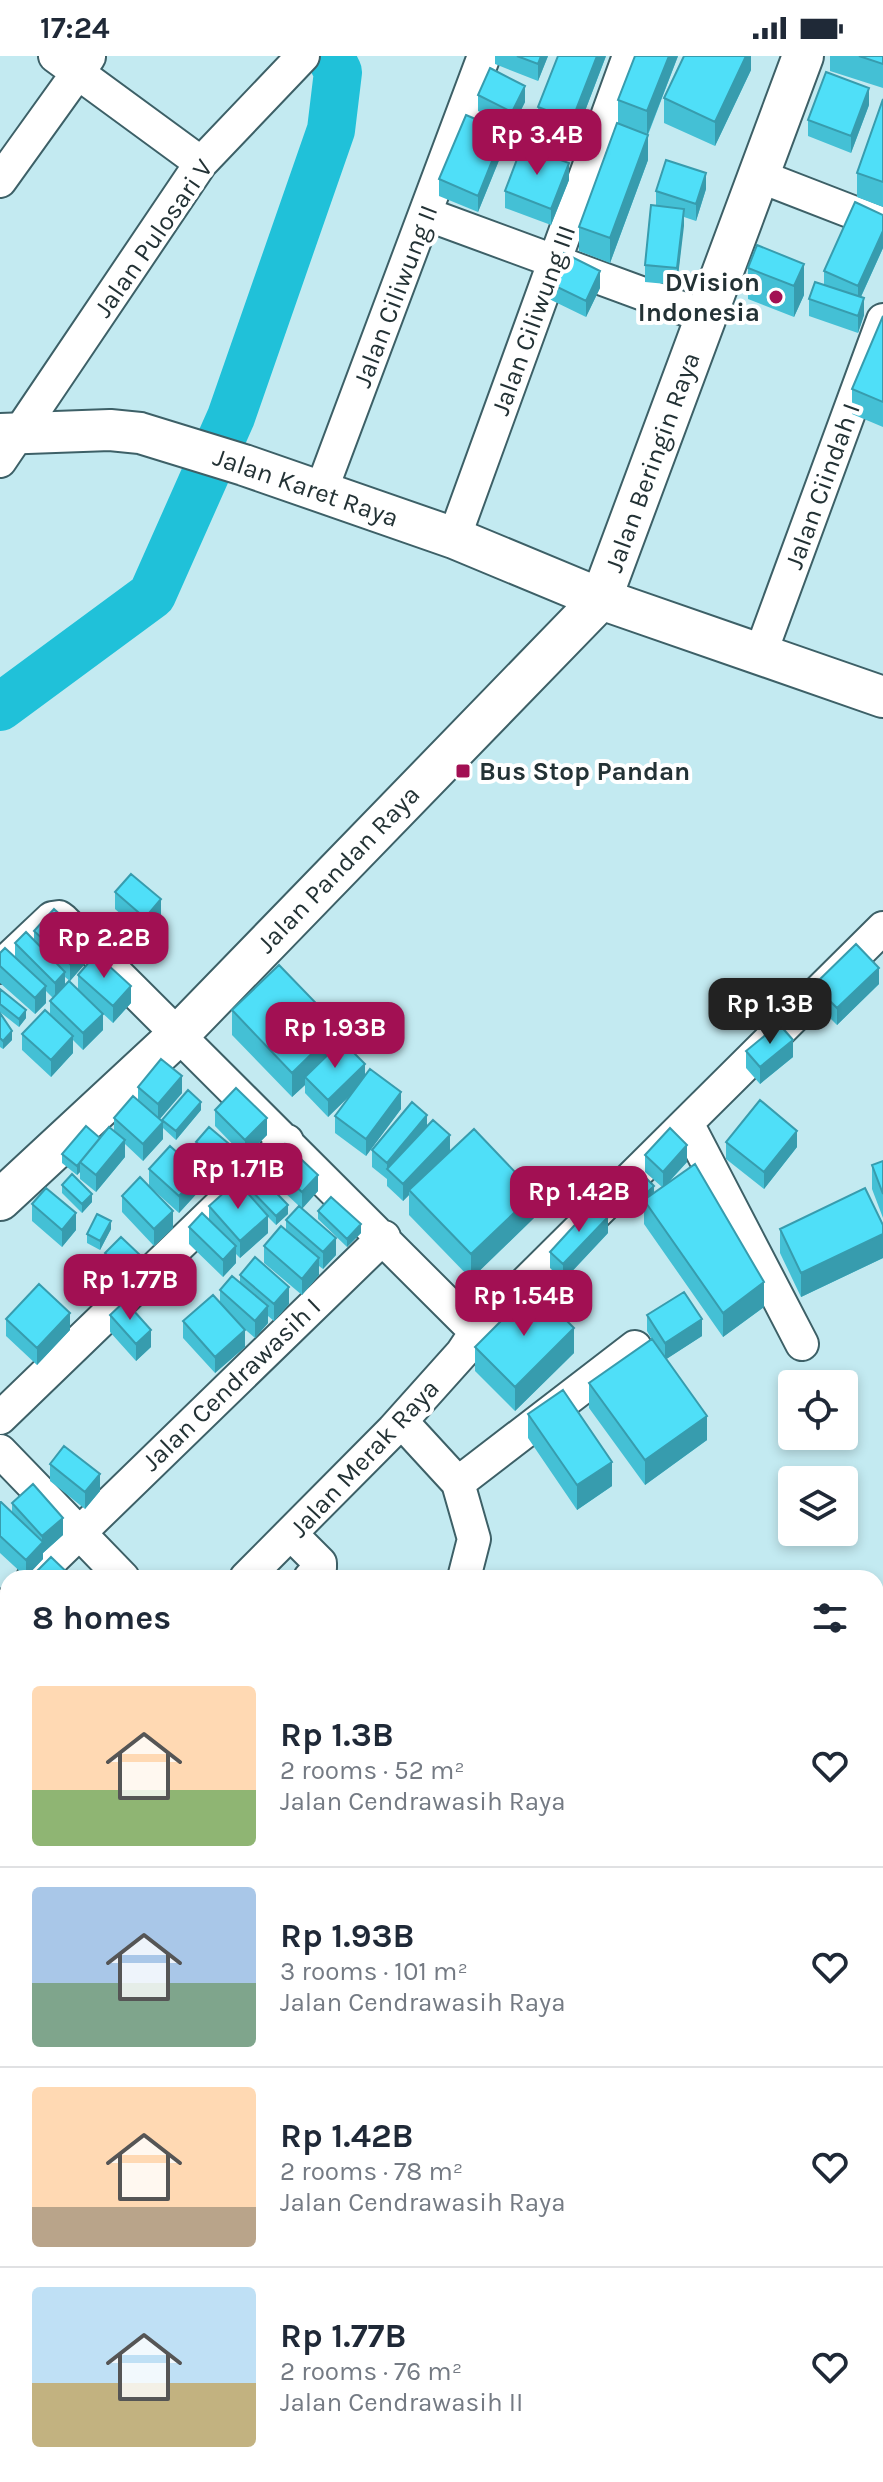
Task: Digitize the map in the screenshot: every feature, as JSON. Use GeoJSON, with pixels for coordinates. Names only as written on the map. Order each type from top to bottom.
{"type":"FeatureCollection","features":[{"type":"Feature","properties":{"kind":"street","name":"Jalan Pulosari V"},"geometry":{"type":"LineString","coordinates":[[7,443],[201,163],[303,56]]}},
{"type":"Feature","properties":{"kind":"street","name":"Jalan Ciliwung II"},"geometry":{"type":"LineString","coordinates":[[321,491],[484,56]]}},
{"type":"Feature","properties":{"kind":"street","name":"Jalan Ciliwung III"},"geometry":{"type":"LineString","coordinates":[[454,538],[629,56]]}},
{"type":"Feature","properties":{"kind":"street","name":"Jalan Beringin Raya"},"geometry":{"type":"LineString","coordinates":[[601,599],[803,56]]}},
{"type":"Feature","properties":{"kind":"street"},"geometry":{"type":"LineString","coordinates":[[0,181],[74,61],[201,163]]}},
{"type":"Feature","properties":{"kind":"street"},"geometry":{"type":"LineString","coordinates":[[759,176],[883,224]]}},
{"type":"Feature","properties":{"kind":"street"},"geometry":{"type":"LineString","coordinates":[[426,214],[706,317]]}},
{"type":"Feature","properties":{"kind":"street","name":"Jalan Ciindah I"},"geometry":{"type":"LineString","coordinates":[[761,652],[883,320]]}},
{"type":"Feature","properties":{"kind":"street","name":"Jalan Karet Raya"},"geometry":{"type":"LineString","coordinates":[[7,443],[110,430],[140,433],[179,444],[454,538],[601,599],[761,652],[883,697]]}},
{"type":"Feature","properties":{"kind":"street","name":"Jalan Pandan Raya"},"geometry":{"type":"LineString","coordinates":[[0,1200],[178,1035],[601,599]]}},
{"type":"Feature","properties":{"kind":"street"},"geometry":{"type":"LineString","coordinates":[[0,967],[49,920],[59,917],[384,1237],[476,1332]]}},
{"type":"Feature","properties":{"kind":"street","name":"Jalan Merak Raya"},"geometry":{"type":"LineString","coordinates":[[255,1570],[401,1421],[462,1353],[476,1332],[883,928]]}},
{"type":"Feature","properties":{"kind":"street"},"geometry":{"type":"LineString","coordinates":[[687,1123],[802,1344]]}},
{"type":"Feature","properties":{"kind":"street"},"geometry":{"type":"LineString","coordinates":[[0,1418],[287,1141]]}},
{"type":"Feature","properties":{"kind":"street","name":"Jalan Cendrawasih I"},"geometry":{"type":"LineString","coordinates":[[41,1570],[384,1237]]}},
{"type":"Feature","properties":{"kind":"street"},"geometry":{"type":"LineString","coordinates":[[458,1483],[635,1347]]}},
{"type":"Feature","properties":{"kind":"street"},"geometry":{"type":"LineString","coordinates":[[401,1421],[458,1483],[474,1539],[466,1570]]}},
{"type":"Feature","properties":{"kind":"street"},"geometry":{"type":"LineString","coordinates":[[0,1451],[116,1570]]}},
{"type":"Feature","properties":{"kind":"street"},"geometry":{"type":"LineString","coordinates":[[292,1535],[320,1563],[318,1570]]}},
{"type":"Feature","properties":{"kind":"building"},"geometry":{"type":"Polygon","coordinates":[[[517,56],[541,56],[538,64],[517,56]]]}},
{"type":"Feature","properties":{"kind":"building"},"geometry":{"type":"Polygon","coordinates":[[[558,56],[597,56],[572,120],[538,107],[558,56]]]}},
{"type":"Feature","properties":{"kind":"building"},"geometry":{"type":"Polygon","coordinates":[[[635,56],[669,56],[647,111],[618,100],[635,56]]]}},
{"type":"Feature","properties":{"kind":"building"},"geometry":{"type":"Polygon","coordinates":[[[684,56],[746,56],[715,122],[664,98],[684,56]]]}},
{"type":"Feature","properties":{"kind":"building"},"geometry":{"type":"Polygon","coordinates":[[[859,56],[883,56],[883,64],[859,56]]]}},
{"type":"Feature","properties":{"kind":"building"},"geometry":{"type":"Polygon","coordinates":[[[490,68],[525,86],[512,112],[478,95],[490,68]]]}},
{"type":"Feature","properties":{"kind":"building"},"geometry":{"type":"Polygon","coordinates":[[[826,72],[869,88],[851,136],[808,120],[826,72]]]}},
{"type":"Feature","properties":{"kind":"building"},"geometry":{"type":"Polygon","coordinates":[[[883,99],[883,182],[857,173],[883,99]]]}},
{"type":"Feature","properties":{"kind":"building"},"geometry":{"type":"Polygon","coordinates":[[[466,115],[504,131],[478,196],[439,179],[466,115]]]}},
{"type":"Feature","properties":{"kind":"building"},"geometry":{"type":"Polygon","coordinates":[[[617,123],[648,135],[610,238],[579,227],[617,123]]]}},
{"type":"Feature","properties":{"kind":"building"},"geometry":{"type":"Polygon","coordinates":[[[535,128],[563,142],[555,157],[527,143],[535,128]]]}},
{"type":"Feature","properties":{"kind":"building"},"geometry":{"type":"Polygon","coordinates":[[[522,146],[569,163],[551,209],[505,191],[522,146]]]}},
{"type":"Feature","properties":{"kind":"building"},"geometry":{"type":"Polygon","coordinates":[[[666,160],[706,173],[696,204],[656,191],[666,160]]]}},
{"type":"Feature","properties":{"kind":"building"},"geometry":{"type":"Polygon","coordinates":[[[855,202],[883,215],[883,231],[858,286],[824,271],[855,202]]]}},
{"type":"Feature","properties":{"kind":"building"},"geometry":{"type":"Polygon","coordinates":[[[651,205],[684,209],[677,268],[645,265],[651,205]]]}},
{"type":"Feature","properties":{"kind":"building"},"geometry":{"type":"Polygon","coordinates":[[[757,245],[804,264],[794,286],[748,268],[757,245]]]}},
{"type":"Feature","properties":{"kind":"building"},"geometry":{"type":"Polygon","coordinates":[[[564,253],[600,271],[586,301],[549,283],[564,253]]]}},
{"type":"Feature","properties":{"kind":"building"},"geometry":{"type":"Polygon","coordinates":[[[815,282],[864,298],[858,316],[809,299],[815,282]]]}},
{"type":"Feature","properties":{"kind":"building"},"geometry":{"type":"Polygon","coordinates":[[[883,316],[883,402],[852,389],[883,316]]]}},
{"type":"Feature","properties":{"kind":"building"},"geometry":{"type":"Polygon","coordinates":[[[131,874],[161,899],[145,918],[115,892],[131,874]]]}},
{"type":"Feature","properties":{"kind":"building"},"geometry":{"type":"Polygon","coordinates":[[[54,909],[90,942],[70,964],[34,931],[54,909]]]}},
{"type":"Feature","properties":{"kind":"building"},"geometry":{"type":"Polygon","coordinates":[[[26,932],[65,972],[55,983],[15,943],[26,932]]]}},
{"type":"Feature","properties":{"kind":"building"},"geometry":{"type":"Polygon","coordinates":[[[856,944],[879,968],[837,1008],[814,985],[856,944]]]}},
{"type":"Feature","properties":{"kind":"building"},"geometry":{"type":"Polygon","coordinates":[[[5,948],[46,986],[35,998],[0,966],[0,953],[5,948]]]}},
{"type":"Feature","properties":{"kind":"building"},"geometry":{"type":"Polygon","coordinates":[[[96,954],[131,986],[113,1006],[78,975],[96,954]]]}},
{"type":"Feature","properties":{"kind":"building"},"geometry":{"type":"Polygon","coordinates":[[[279,965],[339,1027],[292,1073],[232,1010],[279,965]]]}},
{"type":"Feature","properties":{"kind":"building"},"geometry":{"type":"Polygon","coordinates":[[[69,981],[103,1014],[83,1033],[50,1001],[69,981]]]}},
{"type":"Feature","properties":{"kind":"building"},"geometry":{"type":"Polygon","coordinates":[[[0,989],[26,1010],[19,1019],[0,1004],[0,989]]]}},
{"type":"Feature","properties":{"kind":"building"},"geometry":{"type":"Polygon","coordinates":[[[45,1010],[73,1036],[51,1060],[22,1034],[45,1010]]]}},
{"type":"Feature","properties":{"kind":"building"},"geometry":{"type":"Polygon","coordinates":[[[0,1013],[12,1031],[3,1041],[0,1038],[0,1013]]]}},
{"type":"Feature","properties":{"kind":"building"},"geometry":{"type":"Polygon","coordinates":[[[779,1024],[793,1040],[760,1067],[746,1051],[779,1024]]]}},
{"type":"Feature","properties":{"kind":"building"},"geometry":{"type":"Polygon","coordinates":[[[342,1041],[365,1064],[328,1100],[305,1077],[342,1041]]]}},
{"type":"Feature","properties":{"kind":"building"},"geometry":{"type":"Polygon","coordinates":[[[161,1059],[182,1076],[158,1104],[138,1087],[161,1059]]]}},
{"type":"Feature","properties":{"kind":"building"},"geometry":{"type":"Polygon","coordinates":[[[370,1069],[401,1092],[366,1139],[335,1116],[370,1069]]]}},
{"type":"Feature","properties":{"kind":"building"},"geometry":{"type":"Polygon","coordinates":[[[236,1088],[267,1118],[245,1140],[215,1110],[236,1088]]]}},
{"type":"Feature","properties":{"kind":"building"},"geometry":{"type":"Polygon","coordinates":[[[188,1090],[201,1102],[176,1131],[162,1120],[188,1090]]]}},
{"type":"Feature","properties":{"kind":"building"},"geometry":{"type":"Polygon","coordinates":[[[133,1096],[163,1122],[143,1144],[114,1118],[133,1096]]]}},
{"type":"Feature","properties":{"kind":"building"},"geometry":{"type":"Polygon","coordinates":[[[760,1100],[797,1131],[764,1172],[726,1142],[760,1100]]]}},
{"type":"Feature","properties":{"kind":"building"},"geometry":{"type":"Polygon","coordinates":[[[412,1102],[427,1115],[387,1163],[372,1150],[412,1102]]]}},
{"type":"Feature","properties":{"kind":"building"},"geometry":{"type":"Polygon","coordinates":[[[433,1120],[450,1135],[403,1184],[387,1169],[433,1120]]]}},
{"type":"Feature","properties":{"kind":"building"},"geometry":{"type":"Polygon","coordinates":[[[86,1126],[100,1138],[77,1166],[62,1154],[86,1126]]]}},
{"type":"Feature","properties":{"kind":"building"},"geometry":{"type":"Polygon","coordinates":[[[109,1127],[125,1140],[96,1175],[80,1162],[109,1127]]]}},
{"type":"Feature","properties":{"kind":"building"},"geometry":{"type":"Polygon","coordinates":[[[209,1127],[235,1149],[223,1164],[196,1142],[209,1127]]]}},
{"type":"Feature","properties":{"kind":"building"},"geometry":{"type":"Polygon","coordinates":[[[670,1128],[687,1145],[663,1172],[645,1155],[670,1128]]]}},
{"type":"Feature","properties":{"kind":"building"},"geometry":{"type":"Polygon","coordinates":[[[474,1129],[535,1193],[471,1254],[409,1190],[474,1129]]]}},
{"type":"Feature","properties":{"kind":"building"},"geometry":{"type":"Polygon","coordinates":[[[285,1144],[318,1175],[302,1192],[269,1162],[285,1144]]]}},
{"type":"Feature","properties":{"kind":"building"},"geometry":{"type":"Polygon","coordinates":[[[170,1146],[200,1173],[179,1196],[149,1169],[170,1146]]]}},
{"type":"Feature","properties":{"kind":"building"},"geometry":{"type":"Polygon","coordinates":[[[883,1161],[883,1194],[872,1165],[883,1161]]]}},
{"type":"Feature","properties":{"kind":"building"},"geometry":{"type":"Polygon","coordinates":[[[695,1164],[764,1282],[723,1313],[644,1200],[695,1164]]]}},
{"type":"Feature","properties":{"kind":"building"},"geometry":{"type":"Polygon","coordinates":[[[256,1172],[288,1205],[276,1216],[245,1184],[256,1172]]]}},
{"type":"Feature","properties":{"kind":"building"},"geometry":{"type":"Polygon","coordinates":[[[640,1172],[654,1186],[635,1204],[621,1190],[640,1172]]]}},
{"type":"Feature","properties":{"kind":"building"},"geometry":{"type":"Polygon","coordinates":[[[72,1174],[92,1194],[82,1204],[62,1185],[72,1174]]]}},
{"type":"Feature","properties":{"kind":"building"},"geometry":{"type":"Polygon","coordinates":[[[140,1177],[173,1211],[154,1229],[122,1196],[140,1177]]]}},
{"type":"Feature","properties":{"kind":"building"},"geometry":{"type":"Polygon","coordinates":[[[237,1181],[268,1216],[240,1241],[209,1206],[237,1181]]]}},
{"type":"Feature","properties":{"kind":"building"},"geometry":{"type":"Polygon","coordinates":[[[46,1188],[76,1213],[62,1230],[32,1204],[46,1188]]]}},
{"type":"Feature","properties":{"kind":"building"},"geometry":{"type":"Polygon","coordinates":[[[865,1188],[883,1225],[883,1234],[801,1273],[780,1229],[865,1188]]]}},
{"type":"Feature","properties":{"kind":"building"},"geometry":{"type":"Polygon","coordinates":[[[331,1197],[361,1224],[347,1239],[318,1211],[331,1197]]]}},
{"type":"Feature","properties":{"kind":"building"},"geometry":{"type":"Polygon","coordinates":[[[594,1204],[608,1217],[563,1264],[550,1252],[594,1204]]]}},
{"type":"Feature","properties":{"kind":"building"},"geometry":{"type":"Polygon","coordinates":[[[299,1206],[336,1238],[323,1252],[286,1220],[299,1206]]]}},
{"type":"Feature","properties":{"kind":"building"},"geometry":{"type":"Polygon","coordinates":[[[202,1213],[236,1246],[223,1260],[189,1227],[202,1213]]]}},
{"type":"Feature","properties":{"kind":"building"},"geometry":{"type":"Polygon","coordinates":[[[97,1214],[111,1221],[100,1241],[87,1234],[97,1214]]]}},
{"type":"Feature","properties":{"kind":"building"},"geometry":{"type":"Polygon","coordinates":[[[281,1226],[319,1258],[302,1279],[264,1246],[281,1226]]]}},
{"type":"Feature","properties":{"kind":"building"},"geometry":{"type":"Polygon","coordinates":[[[121,1237],[140,1255],[123,1272],[105,1253],[121,1237]]]}},
{"type":"Feature","properties":{"kind":"building"},"geometry":{"type":"Polygon","coordinates":[[[255,1257],[289,1287],[274,1304],[240,1275],[255,1257]]]}},
{"type":"Feature","properties":{"kind":"building"},"geometry":{"type":"Polygon","coordinates":[[[232,1276],[268,1306],[255,1321],[220,1290],[232,1276]]]}},
{"type":"Feature","properties":{"kind":"building"},"geometry":{"type":"Polygon","coordinates":[[[39,1284],[70,1313],[37,1348],[6,1319],[39,1284]]]}},
{"type":"Feature","properties":{"kind":"building"},"geometry":{"type":"Polygon","coordinates":[[[534,1288],[574,1328],[515,1387],[475,1347],[534,1288]]]}},
{"type":"Feature","properties":{"kind":"building"},"geometry":{"type":"Polygon","coordinates":[[[684,1292],[702,1319],[665,1343],[647,1315],[684,1292]]]}},
{"type":"Feature","properties":{"kind":"building"},"geometry":{"type":"Polygon","coordinates":[[[213,1295],[245,1330],[215,1357],[183,1321],[213,1295]]]}},
{"type":"Feature","properties":{"kind":"building"},"geometry":{"type":"Polygon","coordinates":[[[125,1301],[151,1330],[136,1344],[110,1315],[125,1301]]]}},
{"type":"Feature","properties":{"kind":"building"},"geometry":{"type":"Polygon","coordinates":[[[652,1339],[707,1416],[645,1460],[589,1383],[652,1339]]]}},
{"type":"Feature","properties":{"kind":"building"},"geometry":{"type":"Polygon","coordinates":[[[563,1390],[612,1462],[577,1485],[528,1414],[563,1390]]]}},
{"type":"Feature","properties":{"kind":"building"},"geometry":{"type":"Polygon","coordinates":[[[64,1446],[100,1474],[85,1492],[50,1464],[64,1446]]]}},
{"type":"Feature","properties":{"kind":"building"},"geometry":{"type":"Polygon","coordinates":[[[33,1484],[63,1518],[42,1536],[12,1503],[33,1484]]]}},
{"type":"Feature","properties":{"kind":"building"},"geometry":{"type":"Polygon","coordinates":[[[0,1502],[43,1542],[26,1560],[0,1536],[0,1502]]]}},
{"type":"Feature","properties":{"kind":"building"},"geometry":{"type":"Polygon","coordinates":[[[51,1557],[65,1570],[38,1570],[51,1557]]]}},
{"type":"Feature","properties":{"kind":"waterway"},"geometry":{"type":"LineString","coordinates":[[0,707],[152,595],[231,417],[331,130],[338,72],[330,56]]}},
{"type":"Feature","properties":{"kind":"place","name":"DVision Indonesia"},"geometry":{"type":"Point","coordinates":[776,297]}},
{"type":"Feature","properties":{"kind":"place","name":"Bus Stop Pandan"},"geometry":{"type":"Point","coordinates":[463,771]}}]}
